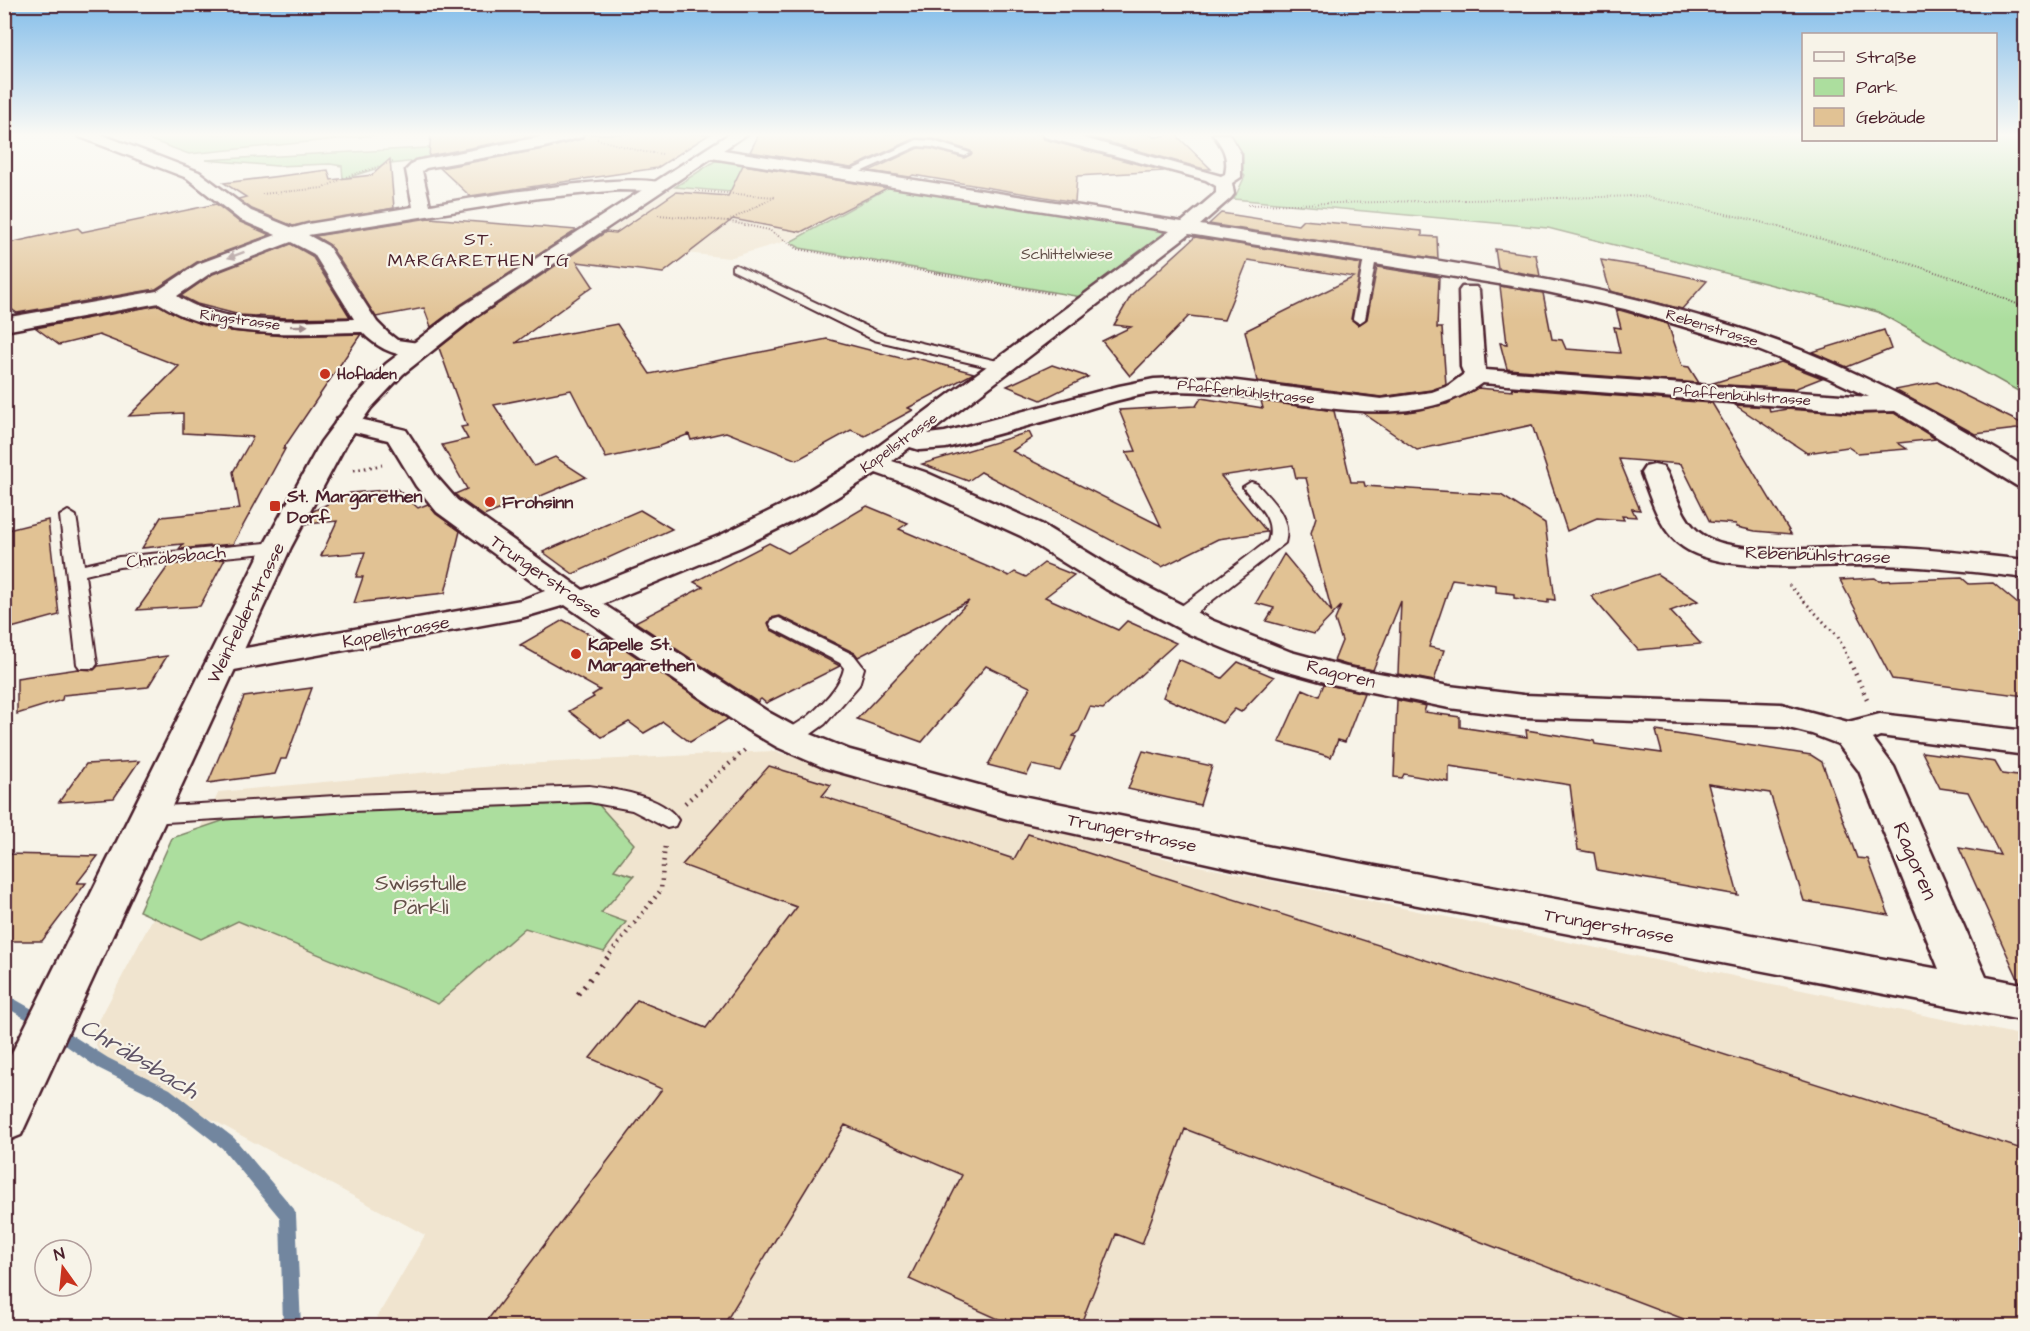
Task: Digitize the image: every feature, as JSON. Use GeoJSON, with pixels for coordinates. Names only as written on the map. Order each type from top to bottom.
{"type":"FeatureCollection","features":[{"type":"Feature","properties":{"kind":"street"},"geometry":{"type":"LineString","coordinates":[[219,196],[253,220],[291,234],[321,250],[368,325],[380,338],[391,346],[418,349]]}},
{"type":"Feature","properties":{"kind":"street"},"geometry":{"type":"LineString","coordinates":[[418,196],[423,211]]}},
{"type":"Feature","properties":{"kind":"street"},"geometry":{"type":"LineString","coordinates":[[4,325],[163,297],[205,268],[291,234],[319,227],[525,196]]}},
{"type":"Feature","properties":{"kind":"street","name":"Weinfelderstrasse"},"geometry":{"type":"LineString","coordinates":[[4,1120],[278,547],[300,503],[346,423],[377,386],[418,349],[513,282],[643,196]]}},
{"type":"Feature","properties":{"kind":"street","name":"Rebenstrasse"},"geometry":{"type":"LineString","coordinates":[[979,196],[1544,285],[1629,303],[1756,341],[1838,374],[1900,404],[1960,438],[2025,480]]}},
{"type":"Feature","properties":{"kind":"street"},"geometry":{"type":"LineString","coordinates":[[1212,206],[1223,196]]}},
{"type":"Feature","properties":{"kind":"street","name":"Kapellstrasse"},"geometry":{"type":"LineString","coordinates":[[223,662],[574,598],[731,541],[806,504],[908,439],[1001,366],[1185,229],[1212,206]]}},
{"type":"Feature","properties":{"kind":"street"},"geometry":{"type":"LineString","coordinates":[[1469,291],[1472,367],[1477,376]]}},
{"type":"Feature","properties":{"kind":"street","name":"Ringstrasse"},"geometry":{"type":"LineString","coordinates":[[163,297],[173,305],[198,315],[237,322],[290,327],[368,325]]}},
{"type":"Feature","properties":{"kind":"street","name":"Pfaffenbühlstrasse"},"geometry":{"type":"LineString","coordinates":[[908,439],[920,442],[946,440],[1126,391],[1154,386],[1204,384],[1381,406],[1437,399],[1477,376],[1857,405],[1900,404]]}},
{"type":"Feature","properties":{"kind":"street","name":"Trungerstrasse"},"geometry":{"type":"LineString","coordinates":[[346,423],[397,435],[426,480],[447,506],[574,598],[780,734],[858,765],[1019,809],[1271,862],[2025,1003]]}},
{"type":"Feature","properties":{"kind":"street","name":"Ragoren"},"geometry":{"type":"LineString","coordinates":[[873,463],[915,478],[1031,530],[1117,583],[1179,617],[1279,659],[1344,677],[1449,697],[1523,706],[1781,716],[1822,725],[1865,730],[2025,743]]}},
{"type":"Feature","properties":{"kind":"street","name":"Rebenbühlstrasse"},"geometry":{"type":"LineString","coordinates":[[1654,473],[1682,532],[1695,543],[1721,552],[1763,555],[1876,556],[1974,562],[2025,569]]}},
{"type":"Feature","properties":{"kind":"street","name":"Ragoren"},"geometry":{"type":"LineString","coordinates":[[1865,730],[1876,767],[1970,992]]}},
{"type":"Feature","properties":{"kind":"lane"},"geometry":{"type":"LineString","coordinates":[[1359,319],[1370,258]]}},
{"type":"Feature","properties":{"kind":"lane"},"geometry":{"type":"LineString","coordinates":[[736,267],[879,337],[1001,366]]}},
{"type":"Feature","properties":{"kind":"lane"},"geometry":{"type":"LineString","coordinates":[[1179,617],[1276,543],[1280,534],[1280,525],[1251,487]]}},
{"type":"Feature","properties":{"kind":"lane"},"geometry":{"type":"LineString","coordinates":[[68,516],[87,664]]}},
{"type":"Feature","properties":{"kind":"lane","name":"Chräbsbach"},"geometry":{"type":"LineString","coordinates":[[76,572],[119,562],[278,547]]}},
{"type":"Feature","properties":{"kind":"lane"},"geometry":{"type":"LineString","coordinates":[[779,624],[848,659],[854,668],[852,681],[818,719],[780,734]]}},
{"type":"Feature","properties":{"kind":"lane"},"geometry":{"type":"LineString","coordinates":[[149,815],[340,804],[589,794],[613,797],[654,809],[667,820]]}},
{"type":"Feature","properties":{"kind":"path"},"geometry":{"type":"LineString","coordinates":[[222,199],[249,196]]}},
{"type":"Feature","properties":{"kind":"path"},"geometry":{"type":"LineString","coordinates":[[727,221],[776,197],[765,196]]}},
{"type":"Feature","properties":{"kind":"path"},"geometry":{"type":"LineString","coordinates":[[1212,206],[1638,196]]}},
{"type":"Feature","properties":{"kind":"path"},"geometry":{"type":"LineString","coordinates":[[1644,196],[1749,219],[1907,263],[1963,281],[2025,308]]}},
{"type":"Feature","properties":{"kind":"path"},"geometry":{"type":"LineString","coordinates":[[653,215],[727,221],[769,230],[798,249],[1090,300]]}},
{"type":"Feature","properties":{"kind":"path"},"geometry":{"type":"LineString","coordinates":[[349,471],[412,458]]}},
{"type":"Feature","properties":{"kind":"path"},"geometry":{"type":"LineString","coordinates":[[1763,555],[1838,637],[1865,730]]}},
{"type":"Feature","properties":{"kind":"path"},"geometry":{"type":"LineString","coordinates":[[578,994],[661,890],[667,820],[780,734]]}},
{"type":"Feature","properties":{"kind":"shaded area"},"geometry":{"type":"Polygon","coordinates":[[[660,196],[872,196],[790,240],[729,258],[592,242],[660,196]]]}},
{"type":"Feature","properties":{"kind":"shaded area"},"geometry":{"type":"Polygon","coordinates":[[[773,751],[1179,862],[2025,1036],[2025,1326],[372,1326],[425,1235],[165,1094],[103,1063],[92,1034],[219,792],[503,765],[773,751]]]}},
{"type":"Feature","properties":{"kind":"green space","name":"Schlittelwiese"},"geometry":{"type":"Polygon","coordinates":[[[873,196],[956,196],[1159,228],[1164,231],[1161,239],[1081,297],[800,248],[790,242],[873,196]]]}},
{"type":"Feature","properties":{"kind":"green space"},"geometry":{"type":"Polygon","coordinates":[[[1235,196],[2025,196],[2025,395],[1878,312],[1548,228],[1234,199],[1235,196]]]}},
{"type":"Feature","properties":{"kind":"green space","name":"Swisstulle Pärkli"},"geometry":{"type":"Polygon","coordinates":[[[589,794],[634,844],[614,870],[634,876],[601,913],[626,922],[604,952],[525,928],[438,1004],[238,921],[201,939],[139,911],[172,838],[260,808],[589,794]]]}},
{"type":"Feature","properties":{"kind":"building"},"geometry":{"type":"Polygon","coordinates":[[[393,196],[394,208],[293,226],[252,209],[238,199],[246,197],[393,196]]]}},
{"type":"Feature","properties":{"kind":"building"},"geometry":{"type":"Polygon","coordinates":[[[670,196],[871,196],[801,232],[733,219],[663,273],[577,262],[593,286],[515,343],[617,324],[650,374],[827,339],[904,359],[912,357],[974,373],[908,408],[913,410],[865,436],[851,430],[797,460],[726,432],[691,440],[689,434],[657,447],[606,458],[571,390],[494,405],[534,466],[555,457],[586,477],[524,503],[521,501],[484,516],[455,494],[467,489],[442,445],[468,439],[461,427],[467,426],[439,348],[477,318],[606,232],[616,233],[670,196]]]}},
{"type":"Feature","properties":{"kind":"building"},"geometry":{"type":"Polygon","coordinates":[[[1040,196],[1075,196],[1075,202],[1040,196]]]}},
{"type":"Feature","properties":{"kind":"building"},"geometry":{"type":"Polygon","coordinates":[[[216,204],[238,221],[270,235],[197,262],[156,289],[17,313],[4,304],[4,244],[78,228],[82,232],[216,204]]]}},
{"type":"Feature","properties":{"kind":"building"},"geometry":{"type":"Polygon","coordinates":[[[1221,213],[1298,225],[1303,220],[1422,231],[1422,236],[1437,237],[1438,259],[1209,224],[1221,213]]]}},
{"type":"Feature","properties":{"kind":"building"},"geometry":{"type":"Polygon","coordinates":[[[429,218],[577,230],[460,305],[431,327],[424,308],[376,317],[330,245],[315,236],[429,218]]]}},
{"type":"Feature","properties":{"kind":"building"},"geometry":{"type":"Polygon","coordinates":[[[1195,237],[1361,264],[1351,319],[1358,325],[1367,319],[1377,267],[1439,277],[1437,328],[1442,328],[1446,385],[1431,390],[1381,397],[1257,381],[1245,331],[1354,277],[1248,260],[1224,320],[1189,316],[1130,376],[1102,341],[1131,327],[1114,325],[1132,294],[1195,237]]]}},
{"type":"Feature","properties":{"kind":"building"},"geometry":{"type":"Polygon","coordinates":[[[291,244],[312,256],[350,317],[286,318],[240,315],[197,304],[181,296],[213,274],[291,244]]]}},
{"type":"Feature","properties":{"kind":"building"},"geometry":{"type":"Polygon","coordinates":[[[1495,249],[1536,255],[1540,276],[1498,269],[1495,249]]]}},
{"type":"Feature","properties":{"kind":"building"},"geometry":{"type":"Polygon","coordinates":[[[1601,260],[1707,281],[1682,309],[1610,291],[1601,260]]]}},
{"type":"Feature","properties":{"kind":"building"},"geometry":{"type":"Polygon","coordinates":[[[1500,286],[1543,293],[1552,339],[1562,340],[1566,349],[1620,353],[1614,327],[1621,328],[1616,309],[1668,324],[1682,366],[1689,367],[1699,383],[1507,369],[1500,343],[1507,344],[1500,286]]]}},
{"type":"Feature","properties":{"kind":"building"},"geometry":{"type":"Polygon","coordinates":[[[159,305],[181,317],[231,331],[284,336],[361,334],[283,449],[285,449],[233,544],[179,549],[183,544],[142,548],[161,517],[240,509],[233,472],[253,437],[183,433],[183,413],[129,416],[179,366],[99,335],[59,345],[36,328],[159,305]]]}},
{"type":"Feature","properties":{"kind":"building"},"geometry":{"type":"Polygon","coordinates":[[[1884,330],[1891,349],[1847,367],[1812,352],[1884,330]]]}},
{"type":"Feature","properties":{"kind":"building"},"geometry":{"type":"Polygon","coordinates":[[[1781,362],[1822,378],[1794,389],[1710,384],[1781,362]]]}},
{"type":"Feature","properties":{"kind":"building"},"geometry":{"type":"Polygon","coordinates":[[[1052,365],[1088,377],[1041,400],[1007,386],[1052,365]]]}},
{"type":"Feature","properties":{"kind":"building"},"geometry":{"type":"Polygon","coordinates":[[[1937,382],[2025,425],[2025,428],[1975,434],[1895,390],[1937,382]]]}},
{"type":"Feature","properties":{"kind":"building"},"geometry":{"type":"Polygon","coordinates":[[[1477,388],[1513,391],[1512,388],[1712,403],[1791,534],[1755,531],[1737,527],[1736,524],[1710,522],[1681,464],[1619,459],[1640,510],[1632,509],[1636,517],[1622,516],[1624,520],[1597,518],[1567,531],[1532,425],[1417,450],[1363,413],[1407,412],[1447,404],[1477,388]]]}},
{"type":"Feature","properties":{"kind":"building"},"geometry":{"type":"Polygon","coordinates":[[[1201,398],[1263,408],[1261,401],[1334,411],[1351,482],[1364,482],[1365,486],[1501,495],[1545,523],[1555,600],[1548,599],[1548,603],[1514,598],[1514,594],[1496,592],[1496,585],[1452,579],[1429,647],[1444,650],[1434,681],[1398,674],[1401,601],[1373,670],[1347,665],[1334,661],[1342,641],[1335,620],[1341,606],[1314,634],[1266,621],[1274,608],[1256,603],[1284,554],[1332,612],[1311,533],[1316,517],[1306,478],[1296,478],[1293,465],[1221,476],[1267,532],[1218,539],[1162,567],[981,472],[968,481],[922,464],[1029,432],[1032,438],[1012,451],[1161,526],[1126,452],[1136,451],[1119,410],[1196,406],[1201,398]]]}},
{"type":"Feature","properties":{"kind":"building"},"geometry":{"type":"Polygon","coordinates":[[[1735,405],[1769,407],[1770,412],[1787,409],[1857,414],[1894,413],[1936,439],[1898,443],[1907,449],[1857,453],[1848,447],[1807,453],[1735,405]]]}},
{"type":"Feature","properties":{"kind":"building"},"geometry":{"type":"Polygon","coordinates":[[[397,489],[418,508],[428,504],[436,514],[460,531],[445,593],[354,603],[363,577],[356,577],[365,552],[321,556],[337,521],[306,524],[313,511],[350,493],[397,489]]]}},
{"type":"Feature","properties":{"kind":"building"},"geometry":{"type":"Polygon","coordinates":[[[867,506],[908,523],[899,529],[1009,576],[1015,572],[1026,577],[1044,563],[1074,575],[1045,597],[1118,630],[1127,621],[1176,643],[1103,709],[1090,707],[1079,731],[1073,736],[1076,737],[1060,771],[1032,765],[1027,775],[988,765],[1030,687],[986,666],[922,742],[857,719],[969,601],[858,657],[855,653],[780,616],[771,618],[768,623],[771,630],[840,666],[766,703],[761,699],[757,702],[635,622],[703,587],[694,582],[769,543],[788,553],[867,506]]]}},
{"type":"Feature","properties":{"kind":"building"},"geometry":{"type":"Polygon","coordinates":[[[640,510],[672,529],[573,574],[543,552],[640,510]]]}},
{"type":"Feature","properties":{"kind":"building"},"geometry":{"type":"Polygon","coordinates":[[[48,520],[59,615],[4,630],[4,531],[48,520]]]}},
{"type":"Feature","properties":{"kind":"building"},"geometry":{"type":"Polygon","coordinates":[[[225,559],[200,606],[137,610],[169,565],[225,559]]]}},
{"type":"Feature","properties":{"kind":"building"},"geometry":{"type":"Polygon","coordinates":[[[1657,574],[1698,601],[1670,611],[1701,644],[1638,650],[1591,596],[1657,574]]]}},
{"type":"Feature","properties":{"kind":"building"},"geometry":{"type":"Polygon","coordinates":[[[1875,578],[1879,581],[1962,578],[1969,584],[1993,583],[2025,610],[2025,696],[1892,679],[1840,580],[1875,578]]]}},
{"type":"Feature","properties":{"kind":"building"},"geometry":{"type":"Polygon","coordinates":[[[563,620],[600,640],[607,637],[728,719],[690,742],[663,722],[644,733],[629,722],[602,737],[569,711],[594,697],[592,695],[600,690],[520,645],[563,620]]]}},
{"type":"Feature","properties":{"kind":"building"},"geometry":{"type":"Polygon","coordinates":[[[167,656],[148,687],[63,695],[62,700],[17,714],[17,678],[78,669],[94,670],[98,666],[167,656]]]}},
{"type":"Feature","properties":{"kind":"building"},"geometry":{"type":"Polygon","coordinates":[[[1178,659],[1222,678],[1238,662],[1274,677],[1241,712],[1235,709],[1222,723],[1163,697],[1178,659]]]}},
{"type":"Feature","properties":{"kind":"building"},"geometry":{"type":"Polygon","coordinates":[[[1324,684],[1364,693],[1345,742],[1338,740],[1331,757],[1279,742],[1303,689],[1319,696],[1324,684]]]}},
{"type":"Feature","properties":{"kind":"building"},"geometry":{"type":"Polygon","coordinates":[[[312,688],[286,759],[281,759],[275,774],[208,783],[244,697],[312,688]]]}},
{"type":"Feature","properties":{"kind":"building"},"geometry":{"type":"Polygon","coordinates":[[[1397,700],[1426,706],[1424,712],[1460,717],[1460,727],[1527,737],[1526,730],[1594,741],[1595,744],[1662,753],[1656,731],[1811,755],[1822,762],[1857,858],[1868,859],[1889,915],[1804,901],[1770,793],[1708,784],[1738,895],[1597,870],[1594,853],[1578,850],[1570,785],[1449,766],[1449,782],[1404,774],[1402,778],[1394,777],[1397,700]]]}},
{"type":"Feature","properties":{"kind":"building"},"geometry":{"type":"Polygon","coordinates":[[[1143,751],[1212,766],[1200,805],[1128,789],[1143,751]]]}},
{"type":"Feature","properties":{"kind":"building"},"geometry":{"type":"Polygon","coordinates":[[[1922,752],[1995,762],[2002,774],[2025,777],[2025,983],[2019,981],[1959,848],[2000,855],[1968,792],[1940,788],[1922,752]]]}},
{"type":"Feature","properties":{"kind":"building"},"geometry":{"type":"Polygon","coordinates":[[[139,761],[114,798],[59,802],[86,764],[139,761]]]}},
{"type":"Feature","properties":{"kind":"building"},"geometry":{"type":"Polygon","coordinates":[[[769,766],[831,785],[822,796],[1014,859],[1028,834],[2025,1150],[2025,1326],[1702,1326],[1185,1129],[1142,1244],[1116,1234],[1080,1326],[1014,1326],[909,1279],[962,1175],[845,1125],[723,1326],[483,1326],[662,1089],[590,1058],[637,1000],[706,1028],[797,907],[682,865],[769,766]]]}},
{"type":"Feature","properties":{"kind":"building"},"geometry":{"type":"Polygon","coordinates":[[[4,854],[98,856],[77,883],[86,883],[42,941],[4,941],[4,854]]]}},
{"type":"Feature","properties":{"kind":"waterway","name":"Chräbsbach"},"geometry":{"type":"LineString","coordinates":[[4,999],[43,1022]]}},
{"type":"Feature","properties":{"kind":"waterway","name":"Chräbsbach"},"geometry":{"type":"LineString","coordinates":[[56,1031],[103,1063],[165,1094],[228,1143],[288,1215],[292,1326]]}},
{"type":"Feature","properties":{"kind":"place","name":"Hofladen"},"geometry":{"type":"Point","coordinates":[325,374]}},
{"type":"Feature","properties":{"kind":"place","name":"Frohsinn"},"geometry":{"type":"Point","coordinates":[490,502]}},
{"type":"Feature","properties":{"kind":"place","name":"St. Margarethen Dorf"},"geometry":{"type":"Point","coordinates":[275,506]}},
{"type":"Feature","properties":{"kind":"place","name":"Kapelle St. Margarethen"},"geometry":{"type":"Point","coordinates":[576,654]}},
{"type":"Feature","properties":{"kind":"district","name":"ST. MARGARETHEN TG"},"geometry":{"type":"Point","coordinates":[479,249]}}]}
